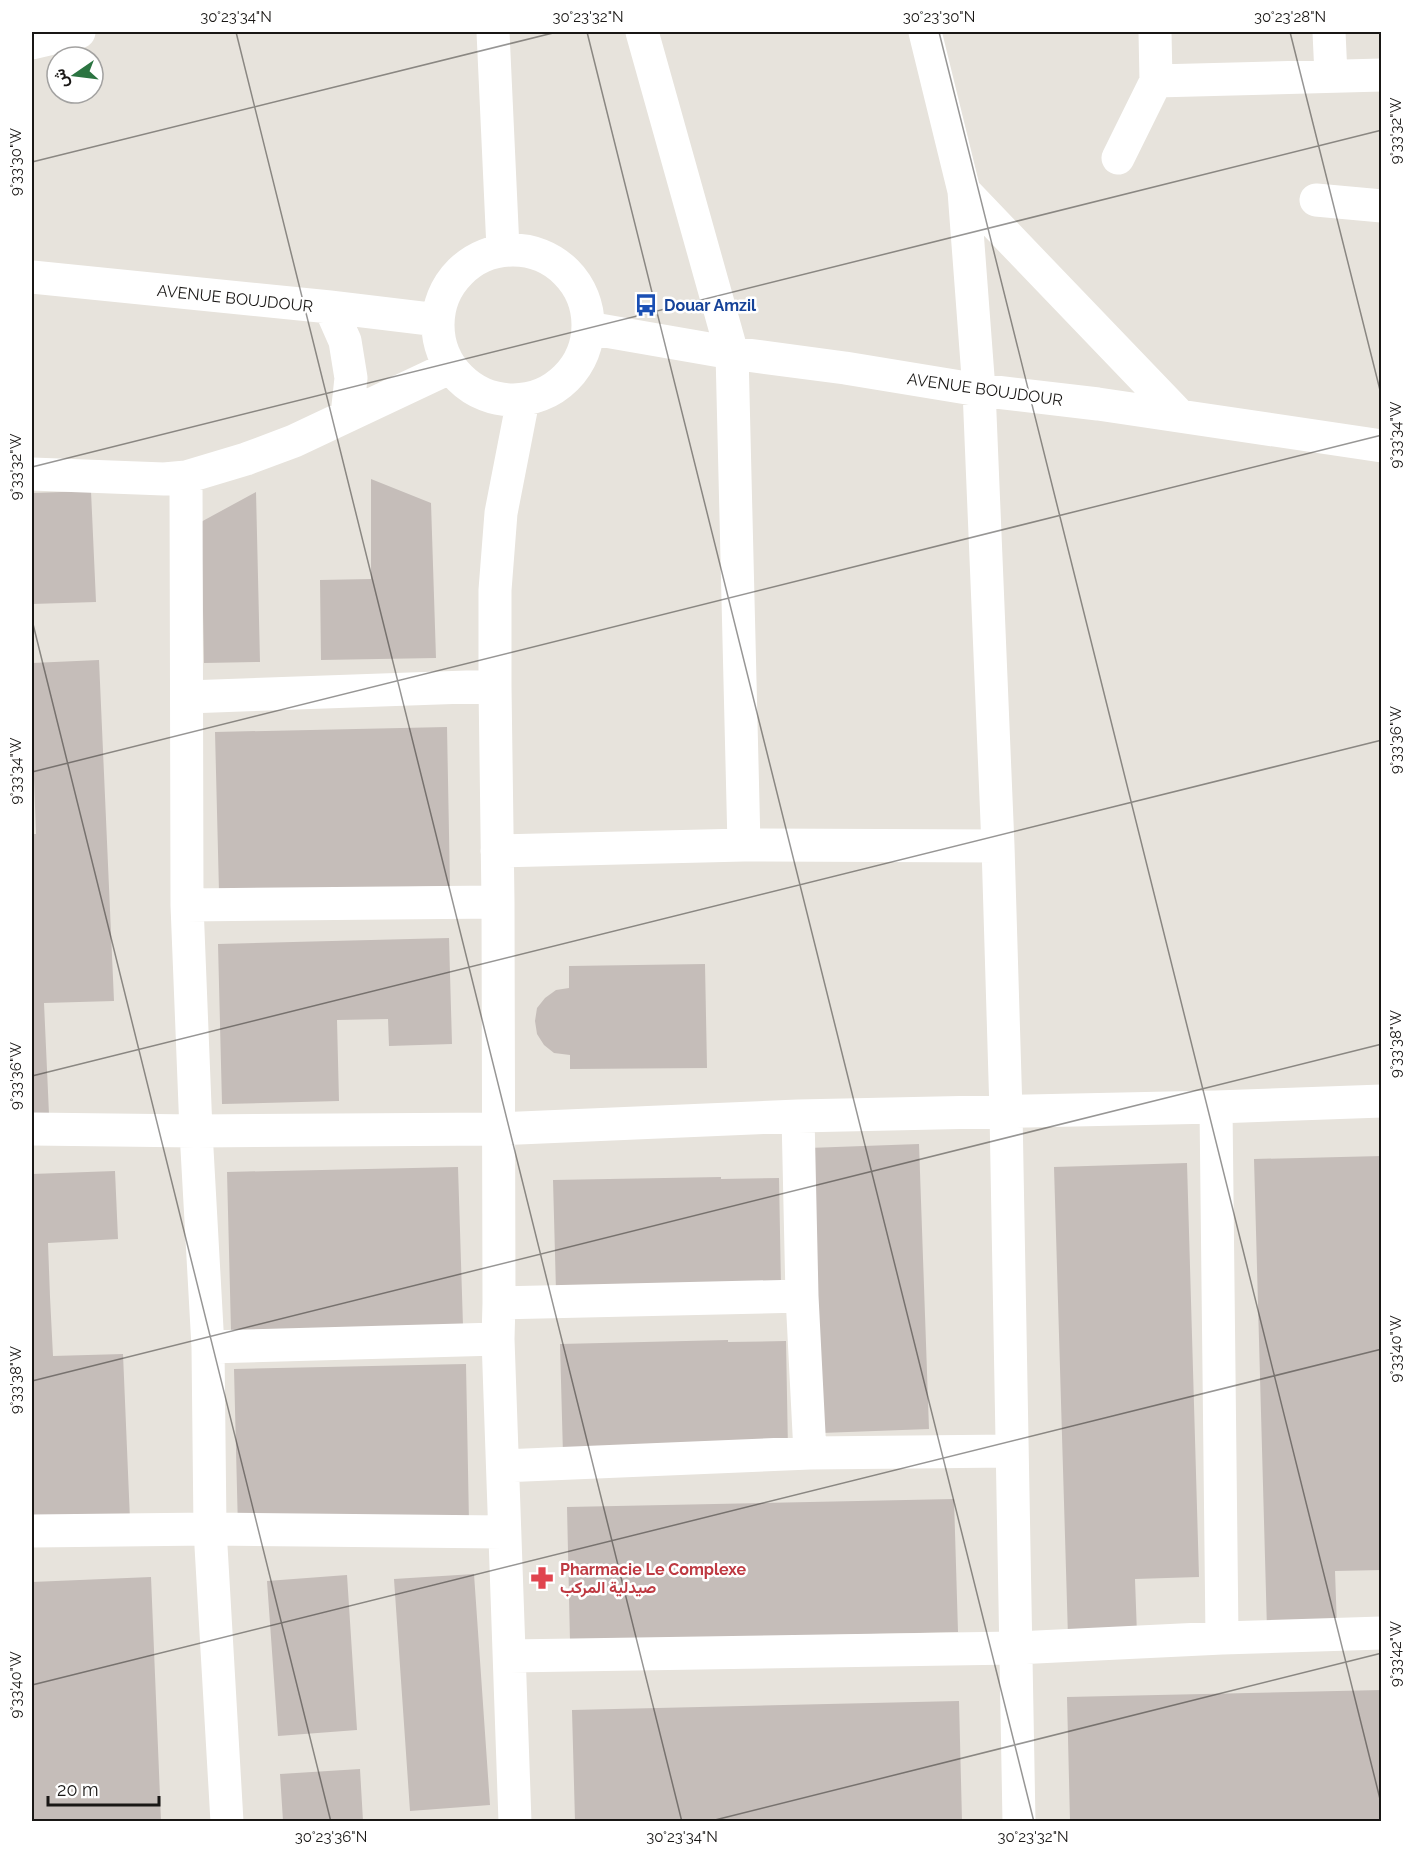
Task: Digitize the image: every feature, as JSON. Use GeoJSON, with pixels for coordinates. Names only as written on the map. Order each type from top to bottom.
{"type":"FeatureCollection","features":[{"type":"Feature","properties":{"kind":"street"},"geometry":{"type":"LineString","coordinates":[[32,43],[79,32]]}},
{"type":"Feature","properties":{"kind":"street"},"geometry":{"type":"LineString","coordinates":[[493,32],[503,249]]}},
{"type":"Feature","properties":{"kind":"street"},"geometry":{"type":"LineString","coordinates":[[642,32],[732,353],[744,845]]}},
{"type":"Feature","properties":{"kind":"street"},"geometry":{"type":"LineString","coordinates":[[925,32],[964,191],[979,390],[998,846],[1006,1112],[1019,1821]]}},
{"type":"Feature","properties":{"kind":"street"},"geometry":{"type":"LineString","coordinates":[[1118,158],[1156,81],[1155,32]]}},
{"type":"Feature","properties":{"kind":"street"},"geometry":{"type":"LineString","coordinates":[[1329,32],[1331,75]]}},
{"type":"Feature","properties":{"kind":"street"},"geometry":{"type":"LineString","coordinates":[[1156,81],[1382,75]]}},
{"type":"Feature","properties":{"kind":"street"},"geometry":{"type":"LineString","coordinates":[[964,191],[1180,416]]}},
{"type":"Feature","properties":{"kind":"street"},"geometry":{"type":"LineString","coordinates":[[1316,200],[1382,206]]}},
{"type":"Feature","properties":{"kind":"street"},"geometry":{"type":"LineString","coordinates":[[503,249],[530,250],[554,261],[573,279],[585,302],[588,328],[585,349],[575,368],[561,383],[543,394],[523,400],[495,399],[470,387],[451,368],[440,345],[438,320],[443,295],[457,273],[478,256],[503,249]]}},
{"type":"Feature","properties":{"kind":"street","name":"AVENUE BOUJDOUR"},"geometry":{"type":"LineString","coordinates":[[32,277],[438,320]]}},
{"type":"Feature","properties":{"kind":"street"},"geometry":{"type":"LineString","coordinates":[[330,307],[345,341],[351,378],[347,415]]}},
{"type":"Feature","properties":{"kind":"street","name":"AVENUE BOUJDOUR"},"geometry":{"type":"LineString","coordinates":[[588,328],[732,353],[845,368],[979,390],[1180,416],[1382,446]]}},
{"type":"Feature","properties":{"kind":"street"},"geometry":{"type":"LineString","coordinates":[[32,474],[164,479],[186,477],[246,459],[284,444],[451,368]]}},
{"type":"Feature","properties":{"kind":"street"},"geometry":{"type":"LineString","coordinates":[[515,1821],[510,1656],[503,1533],[498,1339],[495,590],[501,513],[523,400]]}},
{"type":"Feature","properties":{"kind":"street"},"geometry":{"type":"LineString","coordinates":[[186,477],[187,905],[208,1347],[210,1529],[228,1821]]}},
{"type":"Feature","properties":{"kind":"street"},"geometry":{"type":"LineString","coordinates":[[187,698],[495,686]]}},
{"type":"Feature","properties":{"kind":"street"},"geometry":{"type":"LineString","coordinates":[[497,851],[744,845],[998,846]]}},
{"type":"Feature","properties":{"kind":"street"},"geometry":{"type":"LineString","coordinates":[[187,905],[498,902]]}},
{"type":"Feature","properties":{"kind":"street"},"geometry":{"type":"LineString","coordinates":[[32,1129],[196,1131],[498,1129],[798,1116],[1382,1101]]}},
{"type":"Feature","properties":{"kind":"street"},"geometry":{"type":"LineString","coordinates":[[1216,1107],[1222,1638]]}},
{"type":"Feature","properties":{"kind":"street"},"geometry":{"type":"LineString","coordinates":[[798,1116],[802,1296],[810,1453]]}},
{"type":"Feature","properties":{"kind":"street"},"geometry":{"type":"LineString","coordinates":[[499,1303],[802,1296]]}},
{"type":"Feature","properties":{"kind":"street"},"geometry":{"type":"LineString","coordinates":[[208,1347],[498,1339]]}},
{"type":"Feature","properties":{"kind":"street"},"geometry":{"type":"LineString","coordinates":[[503,1466],[810,1453],[1011,1451]]}},
{"type":"Feature","properties":{"kind":"street"},"geometry":{"type":"LineString","coordinates":[[32,1531],[210,1529],[503,1533]]}},
{"type":"Feature","properties":{"kind":"street"},"geometry":{"type":"LineString","coordinates":[[510,1656],[1015,1648],[1382,1633]]}},
{"type":"Feature","properties":{"kind":"building"},"geometry":{"type":"Polygon","coordinates":[[[371,479],[431,503],[436,658],[321,660],[320,580],[371,579],[371,479]]]}},
{"type":"Feature","properties":{"kind":"building"},"geometry":{"type":"Polygon","coordinates":[[[91,491],[96,602],[32,604],[32,493],[91,491]]]}},
{"type":"Feature","properties":{"kind":"building"},"geometry":{"type":"Polygon","coordinates":[[[256,492],[260,662],[204,663],[199,523],[256,492]]]}},
{"type":"Feature","properties":{"kind":"building"},"geometry":{"type":"Polygon","coordinates":[[[99,660],[114,1001],[44,1003],[49,1114],[32,1115],[32,834],[36,834],[34,779],[32,779],[32,663],[99,660]]]}},
{"type":"Feature","properties":{"kind":"building"},"geometry":{"type":"Polygon","coordinates":[[[447,727],[450,886],[219,892],[215,732],[447,727]]]}},
{"type":"Feature","properties":{"kind":"building"},"geometry":{"type":"Polygon","coordinates":[[[449,938],[452,1044],[389,1046],[388,1019],[337,1020],[339,1101],[222,1104],[218,944],[449,938]]]}},
{"type":"Feature","properties":{"kind":"building"},"geometry":{"type":"Polygon","coordinates":[[[705,964],[707,1068],[570,1069],[570,1055],[554,1053],[544,1045],[537,1034],[535,1021],[537,1008],[556,990],[569,988],[569,966],[705,964]]]}},
{"type":"Feature","properties":{"kind":"building"},"geometry":{"type":"Polygon","coordinates":[[[919,1144],[929,1429],[821,1433],[808,1148],[919,1144]]]}},
{"type":"Feature","properties":{"kind":"building"},"geometry":{"type":"Polygon","coordinates":[[[1382,1156],[1382,1570],[1335,1571],[1337,1628],[1267,1630],[1254,1159],[1382,1156]]]}},
{"type":"Feature","properties":{"kind":"building"},"geometry":{"type":"Polygon","coordinates":[[[1187,1163],[1199,1577],[1135,1579],[1137,1635],[1068,1637],[1054,1167],[1187,1163]]]}},
{"type":"Feature","properties":{"kind":"building"},"geometry":{"type":"Polygon","coordinates":[[[458,1167],[463,1326],[231,1331],[227,1172],[458,1167]]]}},
{"type":"Feature","properties":{"kind":"building"},"geometry":{"type":"Polygon","coordinates":[[[115,1171],[118,1239],[48,1243],[50,1297],[53,1356],[123,1354],[130,1520],[32,1524],[32,1174],[115,1171]]]}},
{"type":"Feature","properties":{"kind":"building"},"geometry":{"type":"Polygon","coordinates":[[[721,1177],[721,1179],[779,1178],[781,1286],[556,1291],[553,1180],[721,1177]]]}},
{"type":"Feature","properties":{"kind":"building"},"geometry":{"type":"Polygon","coordinates":[[[728,1340],[728,1342],[786,1341],[788,1450],[563,1455],[560,1344],[728,1340]]]}},
{"type":"Feature","properties":{"kind":"building"},"geometry":{"type":"Polygon","coordinates":[[[466,1364],[469,1523],[238,1529],[234,1369],[466,1364]]]}},
{"type":"Feature","properties":{"kind":"building"},"geometry":{"type":"Polygon","coordinates":[[[954,1499],[958,1632],[570,1641],[567,1507],[954,1499]]]}},
{"type":"Feature","properties":{"kind":"building"},"geometry":{"type":"Polygon","coordinates":[[[474,1574],[490,1805],[410,1811],[394,1579],[474,1574]]]}},
{"type":"Feature","properties":{"kind":"building"},"geometry":{"type":"Polygon","coordinates":[[[347,1575],[357,1730],[278,1736],[267,1581],[347,1575]]]}},
{"type":"Feature","properties":{"kind":"building"},"geometry":{"type":"Polygon","coordinates":[[[151,1577],[161,1821],[32,1821],[32,1582],[151,1577]]]}},
{"type":"Feature","properties":{"kind":"building"},"geometry":{"type":"Polygon","coordinates":[[[1382,1690],[1382,1821],[1070,1821],[1067,1697],[1382,1690]]]}},
{"type":"Feature","properties":{"kind":"building"},"geometry":{"type":"Polygon","coordinates":[[[959,1701],[962,1821],[575,1821],[572,1710],[959,1701]]]}},
{"type":"Feature","properties":{"kind":"building"},"geometry":{"type":"Polygon","coordinates":[[[360,1769],[363,1821],[283,1821],[280,1774],[360,1769]]]}},
{"type":"Feature","properties":{"kind":"place","name":"Douar Amzil"},"geometry":{"type":"Point","coordinates":[646,305]}},
{"type":"Feature","properties":{"kind":"place","name":"Pharmacie Le Complexe صيدلية المركب"},"geometry":{"type":"Point","coordinates":[542,1578]}}]}
